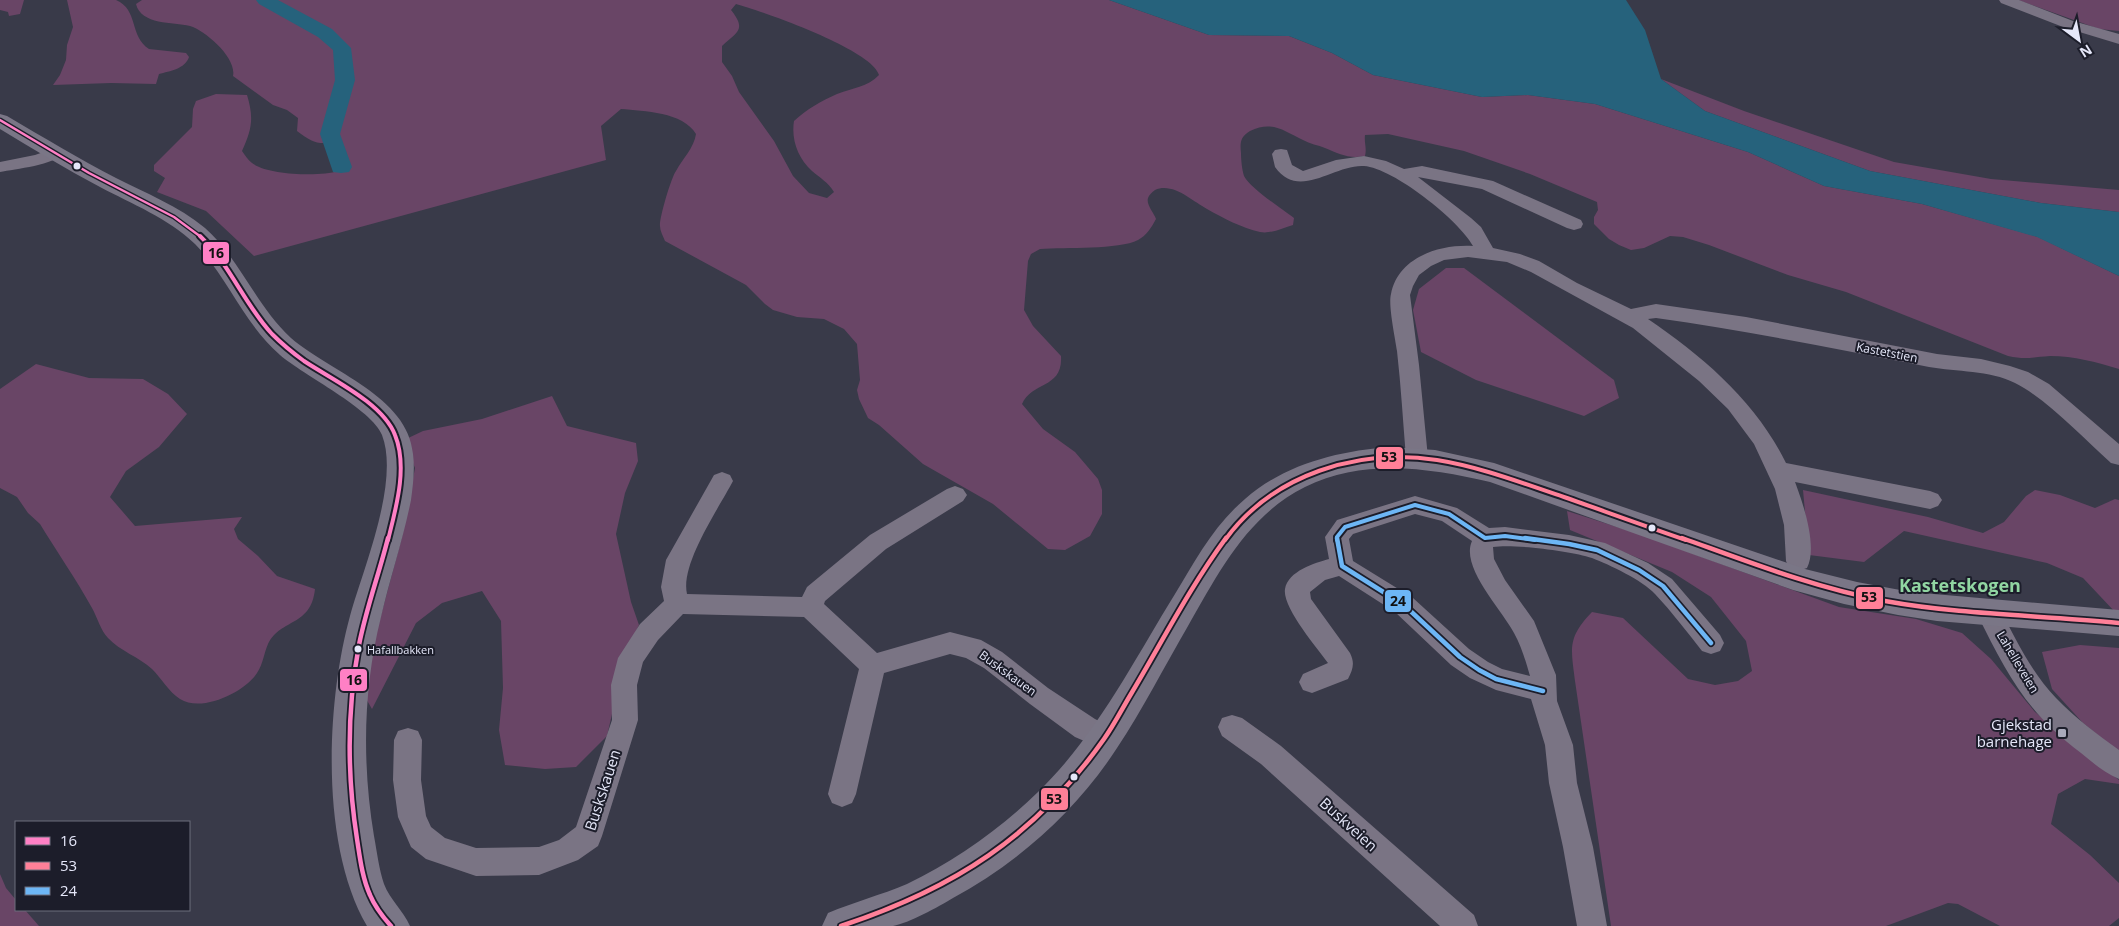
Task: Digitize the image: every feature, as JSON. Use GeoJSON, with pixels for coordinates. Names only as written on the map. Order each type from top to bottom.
{"type":"FeatureCollection","features":[{"type":"Feature","properties":{"kind":"main road"},"geometry":{"type":"LineString","coordinates":[[0,120],[196,232],[222,259],[254,312],[276,338],[294,354],[372,407],[395,434],[400,453],[399,490],[358,650],[350,716],[352,803],[360,861],[365,880],[378,911],[391,926]]}},
{"type":"Feature","properties":{"kind":"main road"},"geometry":{"type":"LineString","coordinates":[[841,926],[866,919],[920,898],[955,879],[994,853],[1048,808],[1087,763],[1105,738],[1213,558],[1237,525],[1261,500],[1285,484],[1311,472],[1333,465],[1384,458],[1416,458],[1454,463],[1494,473],[1804,580],[1854,594],[1910,605],[1990,614],[2119,623]]}},
{"type":"Feature","properties":{"kind":"street"},"geometry":{"type":"LineString","coordinates":[[2006,0],[2068,24],[2119,39]]}},
{"type":"Feature","properties":{"kind":"street"},"geometry":{"type":"LineString","coordinates":[[0,166],[40,159],[55,153]]}},
{"type":"Feature","properties":{"kind":"street"},"geometry":{"type":"LineString","coordinates":[[1280,154],[1284,167],[1300,177],[1359,160],[1389,166],[1403,174],[1465,222],[1474,231],[1486,252]]}},
{"type":"Feature","properties":{"kind":"street"},"geometry":{"type":"LineString","coordinates":[[1403,174],[1422,171],[1487,185],[1574,224]]}},
{"type":"Feature","properties":{"kind":"street"},"geometry":{"type":"LineString","coordinates":[[1416,458],[1409,365],[1400,295],[1412,272],[1427,261],[1442,255],[1463,252],[1486,252],[1506,255],[1528,263],[1628,316],[1653,332],[1714,382],[1751,422],[1769,448],[1793,509],[1799,548],[1798,561]]}},
{"type":"Feature","properties":{"kind":"street","name":"Kastetstien"},"geometry":{"type":"LineString","coordinates":[[1628,316],[1656,311],[1721,320],[1937,361],[2003,371],[2022,377],[2041,389],[2119,457]]}},
{"type":"Feature","properties":{"kind":"street"},"geometry":{"type":"LineString","coordinates":[[1778,470],[1930,500]]}},
{"type":"Feature","properties":{"kind":"street"},"geometry":{"type":"LineString","coordinates":[[722,481],[678,560],[673,588],[677,604],[810,607],[873,665],[842,794]]}},
{"type":"Feature","properties":{"kind":"street"},"geometry":{"type":"LineString","coordinates":[[810,607],[816,594],[878,542],[954,496]]}},
{"type":"Feature","properties":{"kind":"street"},"geometry":{"type":"LineString","coordinates":[[1342,566],[1337,537],[1345,527],[1415,505],[1449,514],[1484,538],[1505,536],[1569,544],[1604,553],[1639,570],[1664,586],[1712,643]]}},
{"type":"Feature","properties":{"kind":"street"},"geometry":{"type":"LineString","coordinates":[[1484,538],[1480,549],[1482,559],[1496,587],[1525,628],[1543,675],[1543,691],[1548,716],[1559,745],[1563,783],[1578,847],[1592,926]]}},
{"type":"Feature","properties":{"kind":"street"},"geometry":{"type":"LineString","coordinates":[[1312,682],[1340,671],[1341,661],[1299,602],[1297,589],[1304,580],[1318,572],[1342,566],[1404,605],[1460,657],[1479,670],[1496,679],[1543,691]]}},
{"type":"Feature","properties":{"kind":"street","name":"Buskskauen"},"geometry":{"type":"LineString","coordinates":[[408,740],[407,780],[412,817],[420,837],[436,849],[476,862],[539,861],[568,850],[588,836],[625,720],[624,685],[631,658],[649,632],[677,604]]}},
{"type":"Feature","properties":{"kind":"street","name":"Lahelleveien"},"geometry":{"type":"LineString","coordinates":[[1990,614],[2006,645],[2038,696],[2060,719],[2119,766]]}},
{"type":"Feature","properties":{"kind":"street","name":"Buskskauen"},"geometry":{"type":"LineString","coordinates":[[873,665],[950,643],[972,648],[993,660],[1039,696],[1085,728],[1105,738]]}},
{"type":"Feature","properties":{"kind":"street","name":"Buskveien"},"geometry":{"type":"LineString","coordinates":[[1232,726],[1271,755],[1463,926]]}},
{"type":"Feature","properties":{"kind":"shaded area"},"geometry":{"type":"Polygon","coordinates":[[[0,0],[24,0],[20,14],[9,16],[8,12],[0,10],[0,0]]]}},
{"type":"Feature","properties":{"kind":"shaded area"},"geometry":{"type":"Polygon","coordinates":[[[67,0],[116,0],[128,10],[139,37],[149,49],[186,53],[189,57],[181,67],[159,74],[156,84],[53,85],[60,75],[66,60],[67,45],[73,27],[67,0]]]}},
{"type":"Feature","properties":{"kind":"shaded area"},"geometry":{"type":"Polygon","coordinates":[[[142,0],[1109,0],[1209,35],[1289,36],[1332,53],[1373,75],[1482,97],[1528,95],[1595,104],[1748,152],[1824,186],[1922,204],[2038,237],[2119,276],[2119,369],[2068,357],[2025,358],[2008,356],[1846,292],[1788,275],[1683,237],[1670,236],[1644,248],[1631,250],[1609,239],[1594,224],[1594,217],[1598,210],[1597,202],[1530,174],[1464,151],[1388,134],[1365,135],[1365,156],[1349,156],[1308,143],[1284,130],[1265,126],[1250,131],[1241,140],[1243,174],[1247,181],[1259,192],[1294,218],[1293,225],[1268,232],[1260,232],[1220,216],[1175,190],[1162,188],[1155,190],[1148,197],[1148,203],[1156,219],[1146,234],[1138,240],[1105,247],[1040,249],[1031,254],[1028,261],[1024,310],[1033,326],[1061,356],[1057,374],[1052,380],[1033,391],[1022,404],[1043,429],[1075,452],[1098,479],[1102,490],[1102,514],[1090,536],[1065,550],[1048,549],[993,504],[923,464],[879,425],[868,418],[857,390],[860,380],[857,344],[844,329],[824,319],[797,317],[773,310],[746,285],[665,241],[660,226],[661,215],[674,175],[691,148],[696,134],[682,121],[662,114],[621,109],[601,126],[606,160],[254,256],[206,211],[157,192],[165,178],[154,171],[154,165],[192,127],[193,109],[196,101],[216,94],[247,95],[251,110],[251,123],[242,151],[252,163],[269,170],[294,174],[319,174],[338,171],[335,142],[315,142],[297,131],[298,118],[287,110],[273,105],[233,76],[230,61],[219,46],[204,33],[190,26],[151,19],[139,11],[136,4],[142,0]],[[736,4],[731,10],[739,26],[736,34],[722,46],[722,62],[732,76],[739,92],[774,141],[793,176],[809,193],[827,198],[834,192],[827,183],[807,166],[799,154],[795,142],[794,121],[820,102],[865,85],[879,75],[872,65],[858,54],[838,43],[736,4]]]}},
{"type":"Feature","properties":{"kind":"shaded area"},"geometry":{"type":"Polygon","coordinates":[[[2018,0],[2119,0],[2119,31],[2099,29],[2018,0]]]}},
{"type":"Feature","properties":{"kind":"shaded area"},"geometry":{"type":"Polygon","coordinates":[[[1661,79],[1744,111],[1894,162],[1991,179],[2119,190],[2119,212],[2041,203],[1870,171],[1705,111],[1661,79]]]}},
{"type":"Feature","properties":{"kind":"shaded area"},"geometry":{"type":"Polygon","coordinates":[[[1446,268],[1464,268],[1614,380],[1619,398],[1584,416],[1476,380],[1421,352],[1413,310],[1419,289],[1446,268]]]}},
{"type":"Feature","properties":{"kind":"shaded area"},"geometry":{"type":"Polygon","coordinates":[[[36,364],[89,378],[143,379],[168,394],[187,414],[159,447],[126,471],[110,497],[135,526],[242,517],[234,529],[238,539],[277,576],[315,589],[308,610],[274,636],[268,644],[257,673],[243,687],[222,698],[200,704],[189,703],[176,696],[152,669],[108,638],[103,632],[86,597],[40,524],[28,513],[17,497],[0,488],[0,389],[36,364]]]}},
{"type":"Feature","properties":{"kind":"shaded area"},"geometry":{"type":"Polygon","coordinates":[[[552,396],[567,426],[636,443],[638,461],[625,493],[616,534],[631,602],[639,625],[626,652],[607,736],[576,767],[545,769],[505,765],[499,730],[503,688],[501,621],[482,591],[442,603],[416,623],[372,709],[361,690],[402,537],[415,468],[404,440],[423,431],[482,419],[552,396]]]}},
{"type":"Feature","properties":{"kind":"shaded area"},"geometry":{"type":"Polygon","coordinates":[[[1803,490],[1928,517],[1983,533],[2004,522],[2026,496],[2035,490],[2060,495],[2095,508],[2115,499],[2119,500],[2119,613],[2115,612],[2083,578],[2047,563],[1904,531],[1864,562],[1809,555],[1803,490]]]}},
{"type":"Feature","properties":{"kind":"shaded area"},"geometry":{"type":"Polygon","coordinates":[[[1567,511],[1639,534],[1839,607],[1916,619],[1962,633],[1991,659],[2035,712],[2119,780],[2119,784],[2085,779],[2058,794],[2051,824],[2090,855],[2119,883],[2119,918],[2109,926],[2000,926],[1958,904],[1948,903],[1886,926],[1611,926],[1572,660],[1573,644],[1578,629],[1592,612],[1623,618],[1688,679],[1715,685],[1738,681],[1752,671],[1746,641],[1711,597],[1672,572],[1570,530],[1567,511]]]}},
{"type":"Feature","properties":{"kind":"shaded area"},"geometry":{"type":"Polygon","coordinates":[[[2080,645],[2119,648],[2119,752],[2083,723],[2052,689],[2042,652],[2080,645]]]}},
{"type":"Feature","properties":{"kind":"shaded area"},"geometry":{"type":"Polygon","coordinates":[[[0,874],[6,888],[15,899],[15,911],[26,911],[39,926],[0,926],[0,874]]]}},
{"type":"Feature","properties":{"kind":"water"},"geometry":{"type":"Polygon","coordinates":[[[1109,0],[1626,0],[1645,30],[1661,79],[1705,111],[1870,171],[2041,203],[2119,212],[2119,276],[2037,237],[1922,204],[1824,186],[1748,152],[1595,104],[1528,95],[1482,97],[1373,75],[1332,53],[1289,36],[1209,35],[1109,0]]]}},
{"type":"Feature","properties":{"kind":"waterway"},"geometry":{"type":"LineString","coordinates":[[265,0],[325,33],[342,48],[345,80],[330,134],[341,167]]}},
{"type":"Feature","properties":{"kind":"transit line","name":"16"},"geometry":{"type":"LineString","coordinates":[[0,120],[89,173],[174,217],[194,231],[218,256],[256,314],[277,338],[303,360],[348,389],[377,411],[388,422],[395,434],[400,453],[397,500],[359,646],[351,703],[349,761],[354,818],[367,888],[374,903],[391,926]]}},
{"type":"Feature","properties":{"kind":"transit line","name":"53"},"geometry":{"type":"LineString","coordinates":[[841,926],[920,896],[956,877],[990,855],[1021,831],[1051,803],[1079,772],[1105,738],[1208,564],[1237,524],[1255,506],[1275,492],[1318,470],[1342,464],[1366,459],[1415,458],[1445,462],[1494,473],[1804,581],[1871,598],[1937,608],[2119,623]]}},
{"type":"Feature","properties":{"kind":"transit line","name":"24"},"geometry":{"type":"LineString","coordinates":[[1543,691],[1496,679],[1460,657],[1404,605],[1342,566],[1337,537],[1345,527],[1415,505],[1449,514],[1485,538],[1505,536],[1569,544],[1597,550],[1639,570],[1663,586],[1711,643]]}},
{"type":"Feature","properties":{"kind":"place","name":"Hafallbakken"},"geometry":{"type":"Point","coordinates":[358,649]}},
{"type":"Feature","properties":{"kind":"place","name":"Gjekstad barnehage"},"geometry":{"type":"Point","coordinates":[2062,733]}},
{"type":"Feature","properties":{"kind":"district","name":"Kastetskogen"},"geometry":{"type":"Point","coordinates":[1960,585]}}]}
